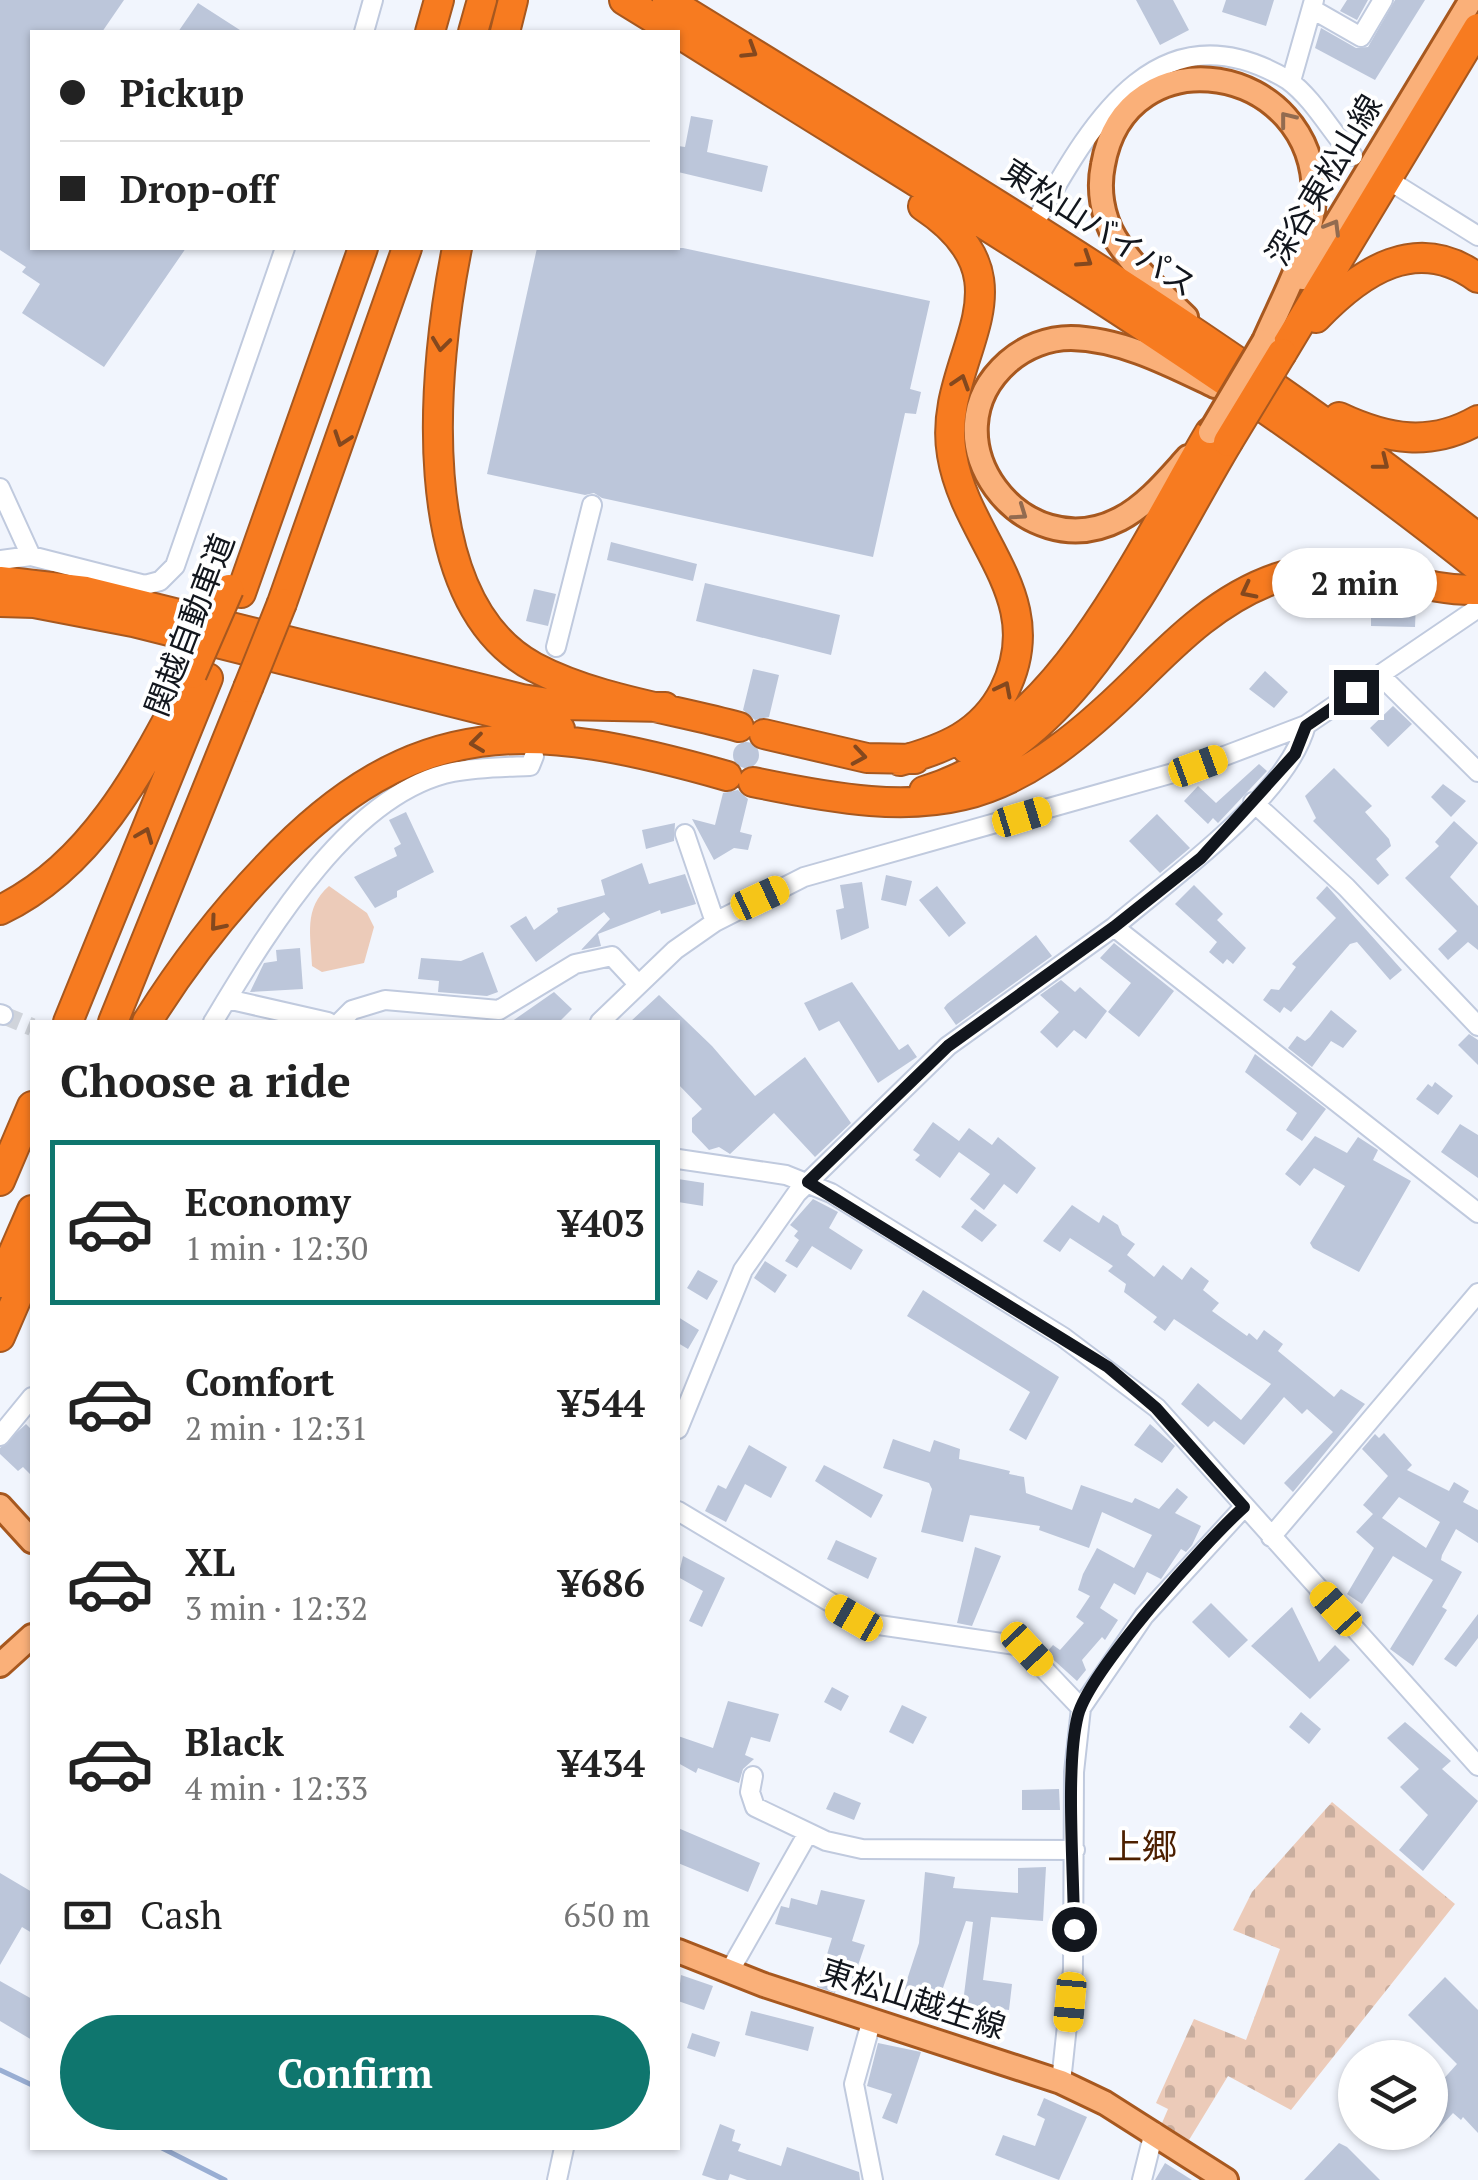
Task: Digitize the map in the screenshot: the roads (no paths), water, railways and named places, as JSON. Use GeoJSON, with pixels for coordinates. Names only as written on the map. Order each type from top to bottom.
{"type":"FeatureCollection","features":[{"type":"Feature","properties":{"kind":"highway"},"geometry":{"type":"LineString","coordinates":[[431,30],[439,0]]}},
{"type":"Feature","properties":{"kind":"highway"},"geometry":{"type":"LineString","coordinates":[[473,30],[482,0]]}},
{"type":"Feature","properties":{"kind":"highway"},"geometry":{"type":"LineString","coordinates":[[506,30],[513,0]]}},
{"type":"Feature","properties":{"kind":"highway","name":"東松山バイパス"},"geometry":{"type":"LineString","coordinates":[[624,0],[672,30]]}},
{"type":"Feature","properties":{"kind":"highway","name":"東松山バイパス"},"geometry":{"type":"LineString","coordinates":[[667,0],[1208,339],[1284,391],[1478,538]]}},
{"type":"Feature","properties":{"kind":"highway"},"geometry":{"type":"LineString","coordinates":[[457,250],[439,352],[435,412],[447,518],[471,600],[485,626],[531,665],[558,678],[832,752],[900,760],[942,757],[999,733],[1027,709],[1101,615],[1219,437],[1478,28]]}},
{"type":"Feature","properties":{"kind":"highway","name":"東松山バイパス"},"geometry":{"type":"LineString","coordinates":[[680,35],[1290,423],[1478,568]]}},
{"type":"Feature","properties":{"kind":"highway"},"geometry":{"type":"LineString","coordinates":[[839,134],[868,169],[949,224],[966,244],[976,268],[980,318],[955,400],[951,452],[969,508],[1017,612],[1019,641],[1014,670],[988,716],[951,744],[900,760]]}},
{"type":"Feature","properties":{"kind":"highway","name":"関越自動車道"},"geometry":{"type":"LineString","coordinates":[[69,1020],[235,591],[361,250]]}},
{"type":"Feature","properties":{"kind":"highway"},"geometry":{"type":"LineString","coordinates":[[114,1020],[282,603],[406,250]]}},
{"type":"Feature","properties":{"kind":"highway"},"geometry":{"type":"LineString","coordinates":[[1273,347],[1340,292],[1387,262],[1414,256],[1441,259],[1478,278]]}},
{"type":"Feature","properties":{"kind":"highway"},"geometry":{"type":"LineString","coordinates":[[1284,391],[1358,426],[1412,440],[1436,438],[1478,420]]}},
{"type":"Feature","properties":{"kind":"highway"},"geometry":{"type":"LineString","coordinates":[[854,801],[912,794],[948,783],[1019,745],[1048,717],[1122,618],[1219,437]]}},
{"type":"Feature","properties":{"kind":"highway"},"geometry":{"type":"LineString","coordinates":[[0,602],[34,603],[133,622],[648,752],[740,779],[854,801],[937,803],[1010,781],[1076,737],[1207,615],[1276,578],[1310,569],[1351,566],[1394,573],[1437,587],[1478,590]]}},
{"type":"Feature","properties":{"kind":"highway"},"geometry":{"type":"LineString","coordinates":[[0,581],[86,591],[522,699],[578,706],[665,707]]}},
{"type":"Feature","properties":{"kind":"highway"},"geometry":{"type":"LineString","coordinates":[[0,910],[33,892],[98,829],[200,676]]}},
{"type":"Feature","properties":{"kind":"highway"},"geometry":{"type":"LineString","coordinates":[[148,1020],[206,938],[250,885],[298,834],[380,772],[418,755],[502,740],[580,742],[648,752]]}},
{"type":"Feature","properties":{"kind":"highway"},"geometry":{"type":"LineString","coordinates":[[0,1181],[30,1111]]}},
{"type":"Feature","properties":{"kind":"highway"},"geometry":{"type":"LineString","coordinates":[[0,1282],[30,1214]]}},
{"type":"Feature","properties":{"kind":"highway"},"geometry":{"type":"LineString","coordinates":[[0,1337],[30,1268]]}},
{"type":"Feature","properties":{"kind":"main road","name":"深谷東松山線"},"geometry":{"type":"LineString","coordinates":[[1273,347],[1471,0]]}},
{"type":"Feature","properties":{"kind":"main road"},"geometry":{"type":"LineString","coordinates":[[1208,339],[1114,236],[1103,209],[1100,180],[1105,151],[1118,124],[1138,102],[1164,86],[1190,78],[1220,79],[1271,100],[1290,120],[1312,170],[1314,199],[1309,228],[1273,347]]}},
{"type":"Feature","properties":{"kind":"main road"},"geometry":{"type":"LineString","coordinates":[[1219,437],[1144,503],[1096,528],[1067,532],[1041,526],[1015,512],[994,492],[981,468],[975,441],[977,416],[999,370],[1018,353],[1042,342],[1069,338],[1098,341],[1162,361],[1290,423]]}},
{"type":"Feature","properties":{"kind":"main road"},"geometry":{"type":"LineString","coordinates":[[0,1506],[30,1539]]}},
{"type":"Feature","properties":{"kind":"main road"},"geometry":{"type":"LineString","coordinates":[[0,1664],[30,1638]]}},
{"type":"Feature","properties":{"kind":"main road","name":"東松山越生線"},"geometry":{"type":"LineString","coordinates":[[680,1952],[729,1972],[1061,2082],[1154,2132],[1226,2180]]}},
{"type":"Feature","properties":{"kind":"street"},"geometry":{"type":"LineString","coordinates":[[365,30],[373,0]]}},
{"type":"Feature","properties":{"kind":"street"},"geometry":{"type":"LineString","coordinates":[[1291,82],[1313,4],[1361,37],[1383,0]]}},
{"type":"Feature","properties":{"kind":"street"},"geometry":{"type":"LineString","coordinates":[[1033,226],[1106,102],[1146,66],[1196,51],[1222,52],[1250,60],[1291,82],[1353,156]]}},
{"type":"Feature","properties":{"kind":"street"},"geometry":{"type":"LineString","coordinates":[[1398,186],[1478,236]]}},
{"type":"Feature","properties":{"kind":"street"},"geometry":{"type":"LineString","coordinates":[[0,560],[31,556],[144,585],[160,581],[176,566],[284,250]]}},
{"type":"Feature","properties":{"kind":"street"},"geometry":{"type":"LineString","coordinates":[[0,488],[31,556]]}},
{"type":"Feature","properties":{"kind":"street"},"geometry":{"type":"LineString","coordinates":[[556,647],[592,505]]}},
{"type":"Feature","properties":{"kind":"street"},"geometry":{"type":"LineString","coordinates":[[602,1020],[638,984],[715,922],[833,867],[1180,771],[1306,726],[1478,608]]}},
{"type":"Feature","properties":{"kind":"street"},"geometry":{"type":"LineString","coordinates":[[1380,675],[1478,772]]}},
{"type":"Feature","properties":{"kind":"street"},"geometry":{"type":"LineString","coordinates":[[680,1424],[742,1270],[756,1246],[808,1182],[948,1046],[1114,927],[1201,858],[1295,754],[1306,726]]}},
{"type":"Feature","properties":{"kind":"street"},"geometry":{"type":"LineString","coordinates":[[214,1020],[266,937],[365,820],[404,792],[450,772],[530,766],[534,756]]}},
{"type":"Feature","properties":{"kind":"street"},"geometry":{"type":"LineString","coordinates":[[1253,802],[1320,861],[1478,1026]]}},
{"type":"Feature","properties":{"kind":"street"},"geometry":{"type":"LineString","coordinates":[[686,834],[715,922]]}},
{"type":"Feature","properties":{"kind":"street"},"geometry":{"type":"LineString","coordinates":[[1114,927],[1478,1213]]}},
{"type":"Feature","properties":{"kind":"street"},"geometry":{"type":"LineString","coordinates":[[342,1020],[352,1010],[385,1000],[499,1010],[575,964],[612,956],[638,984]]}},
{"type":"Feature","properties":{"kind":"street"},"geometry":{"type":"LineString","coordinates":[[227,1000],[319,1020]]}},
{"type":"Feature","properties":{"kind":"street"},"geometry":{"type":"LineString","coordinates":[[680,1159],[808,1182],[1108,1367],[1156,1408],[1478,1766]]}},
{"type":"Feature","properties":{"kind":"street"},"geometry":{"type":"LineString","coordinates":[[1272,1538],[1478,1293]]}},
{"type":"Feature","properties":{"kind":"street"},"geometry":{"type":"LineString","coordinates":[[0,1436],[30,1399]]}},
{"type":"Feature","properties":{"kind":"street"},"geometry":{"type":"LineString","coordinates":[[1061,2082],[1073,1969],[1076,1732],[1080,1708],[1144,1616],[1244,1507]]}},
{"type":"Feature","properties":{"kind":"street"},"geometry":{"type":"LineString","coordinates":[[680,1512],[864,1623],[1022,1646],[1080,1708]]}},
{"type":"Feature","properties":{"kind":"street"},"geometry":{"type":"LineString","coordinates":[[753,1776],[750,1792],[756,1806],[826,1841],[890,1852],[1075,1850]]}},
{"type":"Feature","properties":{"kind":"street"},"geometry":{"type":"LineString","coordinates":[[729,1972],[808,1832]]}},
{"type":"Feature","properties":{"kind":"street"},"geometry":{"type":"LineString","coordinates":[[872,2020],[854,2084],[873,2180]]}},
{"type":"Feature","properties":{"kind":"street"},"geometry":{"type":"LineString","coordinates":[[1142,2180],[1154,2132]]}},
{"type":"Feature","properties":{"kind":"street"},"geometry":{"type":"LineString","coordinates":[[557,2180],[564,2150]]}},
{"type":"Feature","properties":{"kind":"waterway"},"geometry":{"type":"LineString","coordinates":[[0,2070],[30,2084]]}},
{"type":"Feature","properties":{"kind":"waterway"},"geometry":{"type":"LineString","coordinates":[[166,2150],[225,2180]]}},
{"type":"Feature","properties":{"kind":"tunnel"},"geometry":{"type":"LineString","coordinates":[[3,1015],[30,1026]]}},
{"type":"Feature","properties":{"kind":"district","name":"上郷"},"geometry":{"type":"Point","coordinates":[1142,1847]}}]}
